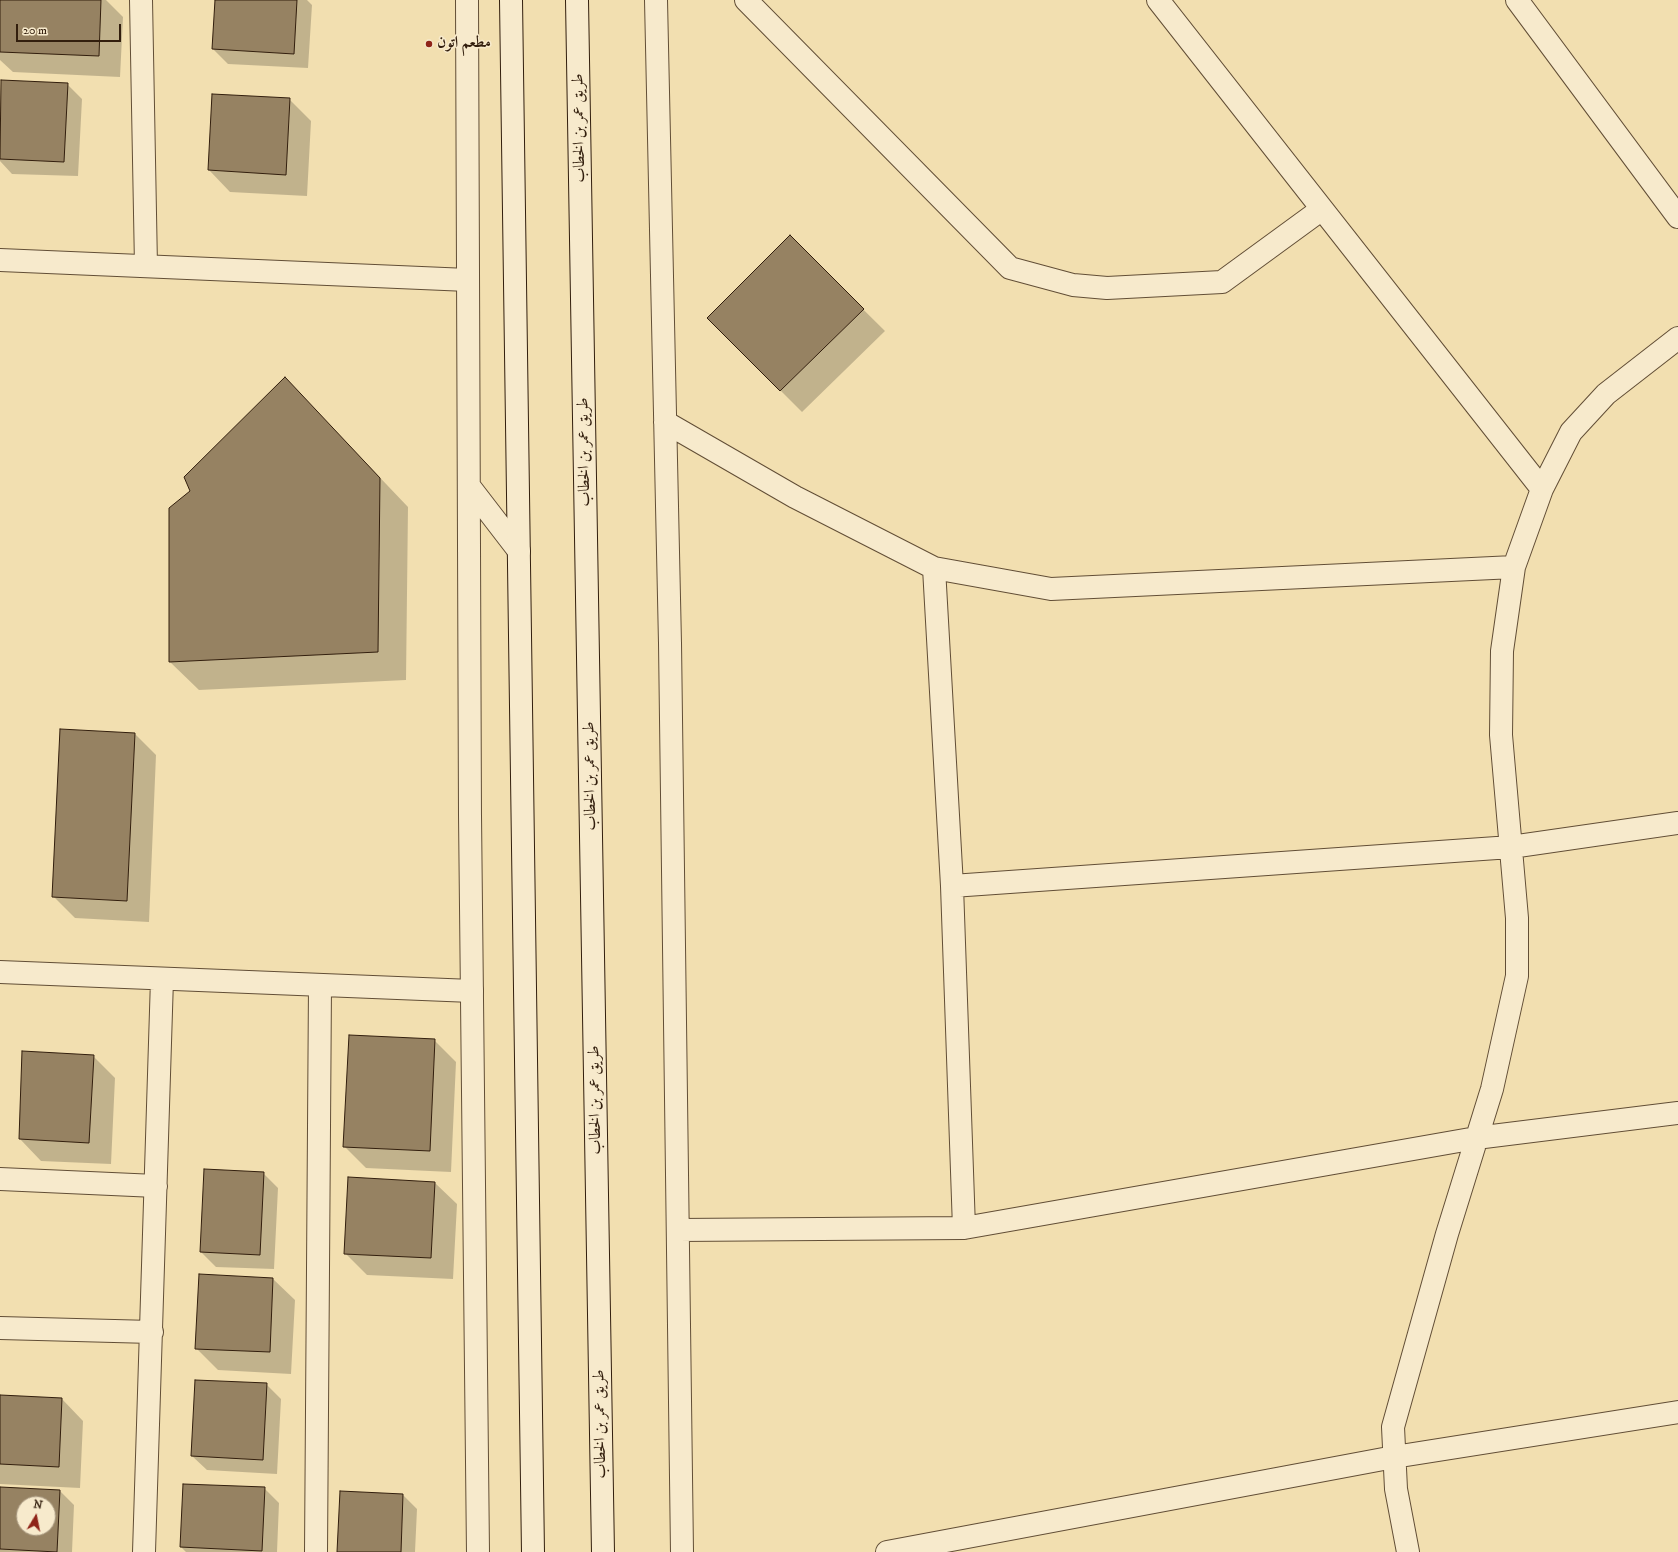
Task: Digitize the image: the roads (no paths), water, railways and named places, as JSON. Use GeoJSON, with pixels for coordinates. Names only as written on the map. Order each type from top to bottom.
{"type":"FeatureCollection","features":[{"type":"Feature","properties":{"kind":"street"},"geometry":{"type":"LineString","coordinates":[[141,0],[146,266]]}},
{"type":"Feature","properties":{"kind":"street"},"geometry":{"type":"LineString","coordinates":[[467,0],[468,486],[478,1552]]}},
{"type":"Feature","properties":{"kind":"street"},"geometry":{"type":"LineString","coordinates":[[511,0],[533,1552]]}},
{"type":"Feature","properties":{"kind":"street","name":"طريق عمر بن الخطاب"},"geometry":{"type":"LineString","coordinates":[[577,0],[603,1552]]}},
{"type":"Feature","properties":{"kind":"street"},"geometry":{"type":"LineString","coordinates":[[656,0],[670,642],[682,1552]]}},
{"type":"Feature","properties":{"kind":"street"},"geometry":{"type":"LineString","coordinates":[[746,0],[1010,268],[1073,285],[1107,288],[1222,282],[1322,209]]}},
{"type":"Feature","properties":{"kind":"street"},"geometry":{"type":"LineString","coordinates":[[1158,0],[1542,489]]}},
{"type":"Feature","properties":{"kind":"street"},"geometry":{"type":"LineString","coordinates":[[1517,0],[1678,217]]}},
{"type":"Feature","properties":{"kind":"street"},"geometry":{"type":"LineString","coordinates":[[0,260],[468,280]]}},
{"type":"Feature","properties":{"kind":"street"},"geometry":{"type":"LineString","coordinates":[[1408,1552],[1396,1489],[1393,1427],[1447,1234],[1492,1089],[1517,976],[1517,918],[1501,735],[1502,651],[1514,567],[1542,489],[1571,432],[1601,399],[1678,338]]}},
{"type":"Feature","properties":{"kind":"street"},"geometry":{"type":"LineString","coordinates":[[665,422],[795,497],[934,568],[1051,589],[1514,567]]}},
{"type":"Feature","properties":{"kind":"street"},"geometry":{"type":"LineString","coordinates":[[468,486],[519,551]]}},
{"type":"Feature","properties":{"kind":"street"},"geometry":{"type":"LineString","coordinates":[[934,568],[952,886],[964,1228]]}},
{"type":"Feature","properties":{"kind":"street"},"geometry":{"type":"LineString","coordinates":[[952,886],[1510,847],[1678,823]]}},
{"type":"Feature","properties":{"kind":"street"},"geometry":{"type":"LineString","coordinates":[[0,972],[162,980],[472,991]]}},
{"type":"Feature","properties":{"kind":"street"},"geometry":{"type":"LineString","coordinates":[[144,1552],[162,980]]}},
{"type":"Feature","properties":{"kind":"street"},"geometry":{"type":"LineString","coordinates":[[316,1552],[320,985]]}},
{"type":"Feature","properties":{"kind":"street"},"geometry":{"type":"LineString","coordinates":[[678,1230],[964,1228],[1476,1138],[1678,1113]]}},
{"type":"Feature","properties":{"kind":"street"},"geometry":{"type":"LineString","coordinates":[[0,1179],[156,1186]]}},
{"type":"Feature","properties":{"kind":"street"},"geometry":{"type":"LineString","coordinates":[[0,1328],[152,1332]]}},
{"type":"Feature","properties":{"kind":"street"},"geometry":{"type":"LineString","coordinates":[[887,1552],[1394,1457],[1678,1412]]}},
{"type":"Feature","properties":{"kind":"place","name":"مطعم اتون"},"geometry":{"type":"Point","coordinates":[429,44]}}]}
